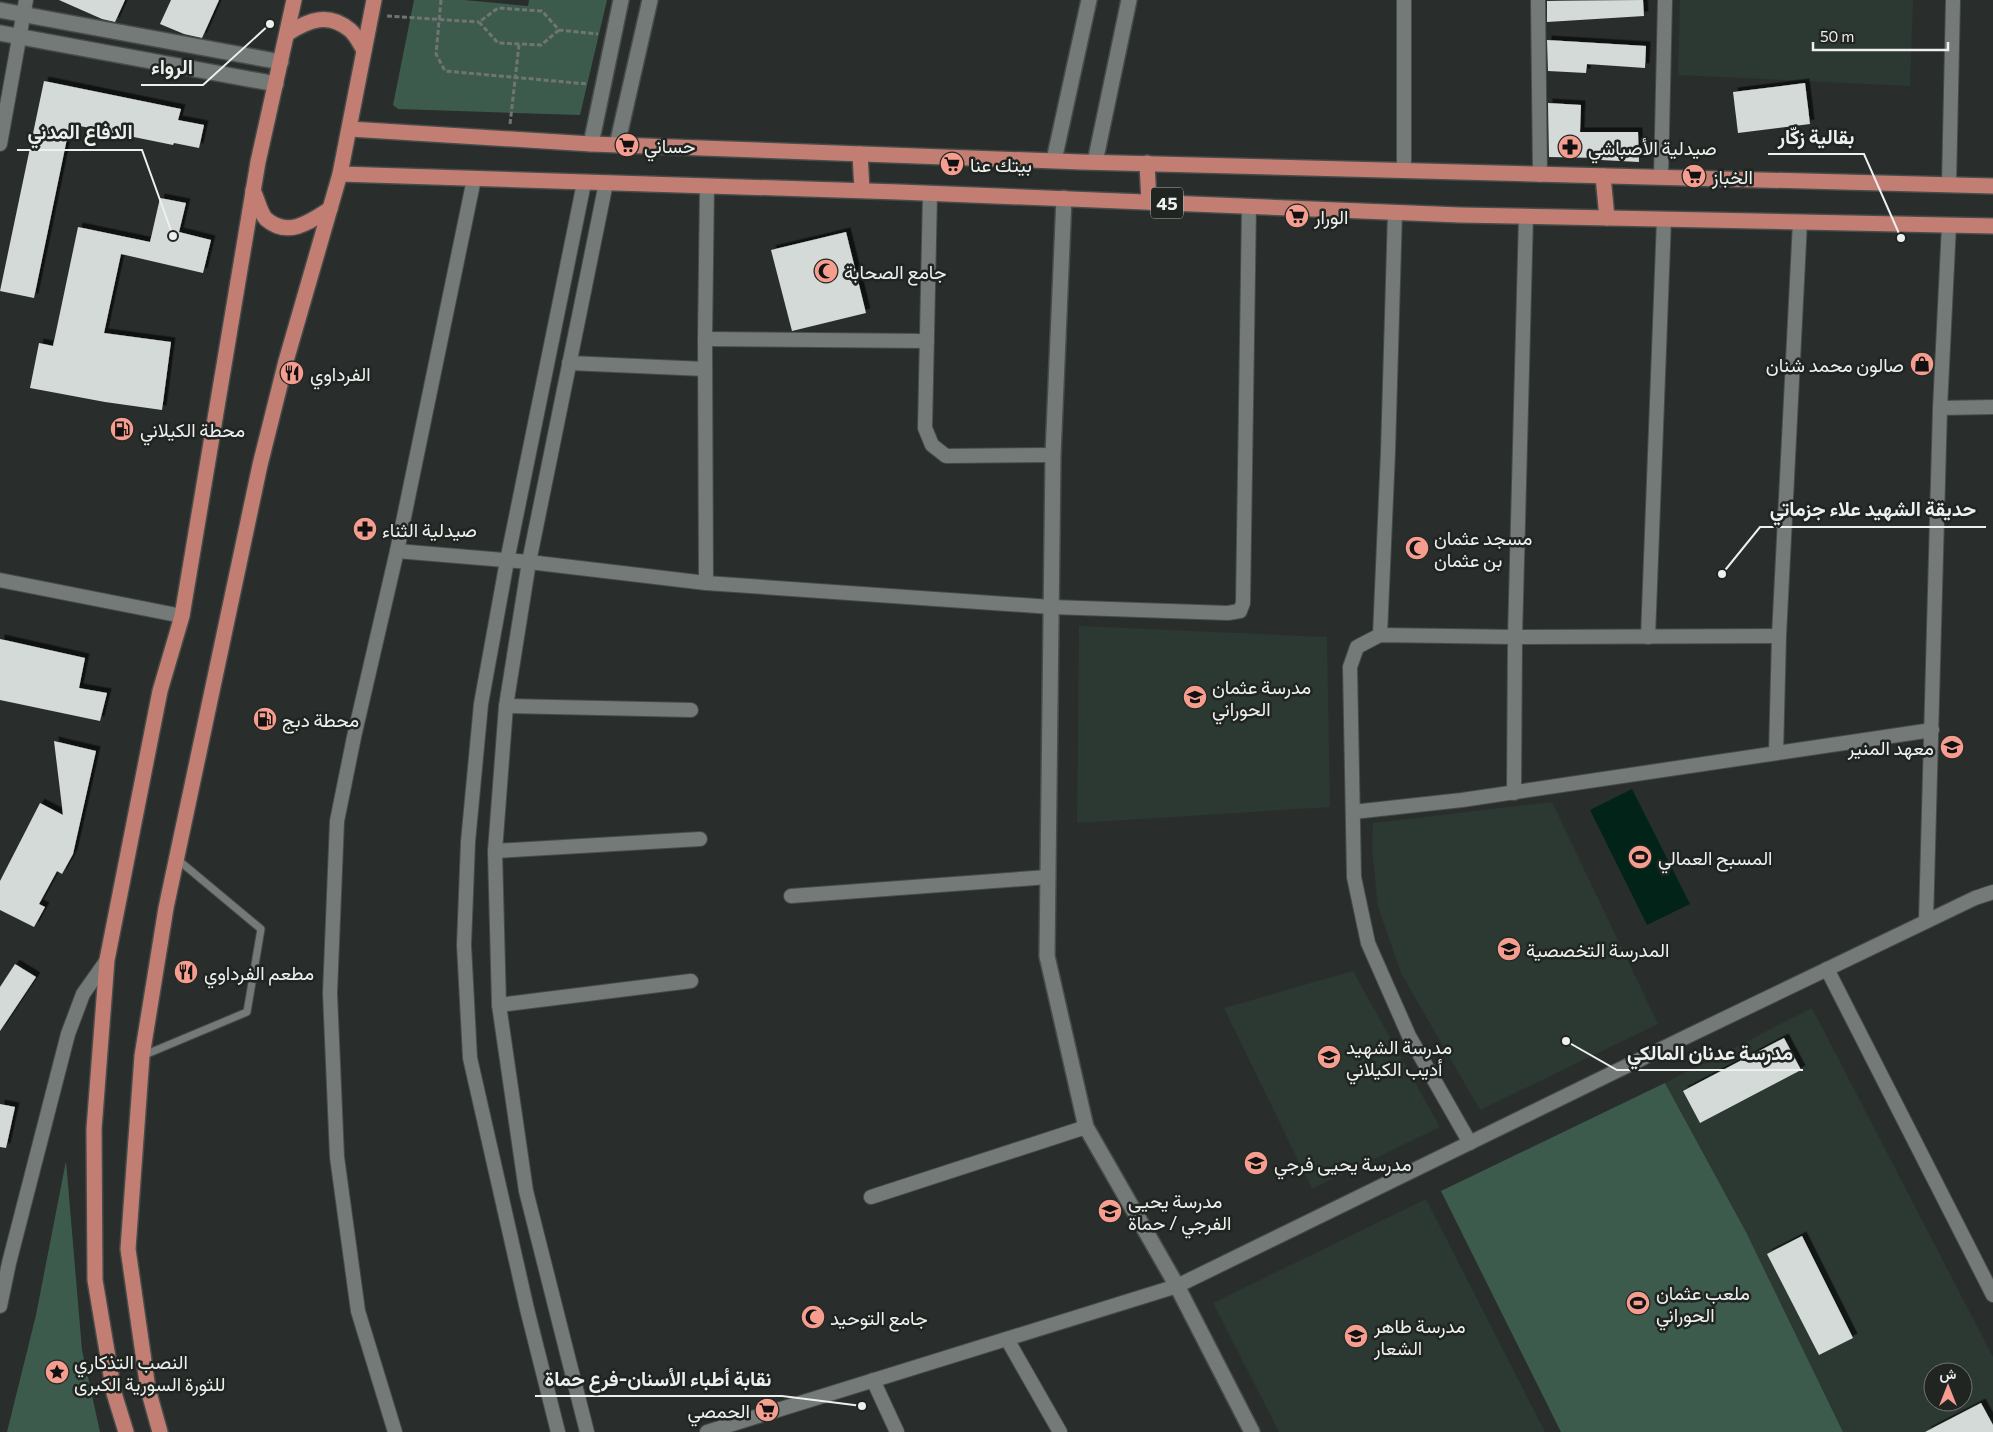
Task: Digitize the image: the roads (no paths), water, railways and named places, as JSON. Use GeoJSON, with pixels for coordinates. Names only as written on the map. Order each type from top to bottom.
{"type":"FeatureCollection","features":[{"type":"Feature","properties":{"kind":"main road"},"geometry":{"type":"LineString","coordinates":[[126,1432],[114,1393],[95,1280],[94,1129],[107,960],[160,691],[182,616],[253,190],[294,0]]}},
{"type":"Feature","properties":{"kind":"main road"},"geometry":{"type":"LineString","coordinates":[[160,1432],[148,1389],[128,1249],[142,1056],[166,908],[260,465],[286,361],[340,174],[373,7]]}},
{"type":"Feature","properties":{"kind":"main road"},"geometry":{"type":"LineString","coordinates":[[288,33],[307,21],[330,20],[351,31],[364,50]]}},
{"type":"Feature","properties":{"kind":"main road","name":"45"},"geometry":{"type":"LineString","coordinates":[[350,129],[591,144],[860,154],[1540,175],[1993,186]]}},
{"type":"Feature","properties":{"kind":"main road"},"geometry":{"type":"LineString","coordinates":[[860,154],[862,190]]}},
{"type":"Feature","properties":{"kind":"main road"},"geometry":{"type":"LineString","coordinates":[[1147,163],[1149,202]]}},
{"type":"Feature","properties":{"kind":"main road","name":"45"},"geometry":{"type":"LineString","coordinates":[[340,174],[584,183],[862,190],[1395,212],[1993,226]]}},
{"type":"Feature","properties":{"kind":"main road"},"geometry":{"type":"LineString","coordinates":[[1603,176],[1607,218]]}},
{"type":"Feature","properties":{"kind":"main road"},"geometry":{"type":"LineString","coordinates":[[253,190],[265,218],[284,229],[305,225],[330,209]]}},
{"type":"Feature","properties":{"kind":"street"},"geometry":{"type":"LineString","coordinates":[[0,144],[26,0]]}},
{"type":"Feature","properties":{"kind":"street"},"geometry":{"type":"LineString","coordinates":[[591,144],[621,0]]}},
{"type":"Feature","properties":{"kind":"street"},"geometry":{"type":"LineString","coordinates":[[617,145],[650,0]]}},
{"type":"Feature","properties":{"kind":"street"},"geometry":{"type":"LineString","coordinates":[[1054,160],[1089,0]]}},
{"type":"Feature","properties":{"kind":"street"},"geometry":{"type":"LineString","coordinates":[[1095,162],[1128,0]]}},
{"type":"Feature","properties":{"kind":"street"},"geometry":{"type":"LineString","coordinates":[[1404,0],[1404,170]]}},
{"type":"Feature","properties":{"kind":"street"},"geometry":{"type":"LineString","coordinates":[[1538,0],[1540,175]]}},
{"type":"Feature","properties":{"kind":"street"},"geometry":{"type":"LineString","coordinates":[[1661,177],[1665,0]]}},
{"type":"Feature","properties":{"kind":"street"},"geometry":{"type":"LineString","coordinates":[[1949,184],[1953,0]]}},
{"type":"Feature","properties":{"kind":"street"},"geometry":{"type":"LineString","coordinates":[[0,10],[22,16],[281,62]]}},
{"type":"Feature","properties":{"kind":"street"},"geometry":{"type":"LineString","coordinates":[[0,33],[276,84]]}},
{"type":"Feature","properties":{"kind":"street"},"geometry":{"type":"LineString","coordinates":[[395,1432],[358,1311],[337,1157],[330,993],[337,821],[354,737],[398,551],[474,179]]}},
{"type":"Feature","properties":{"kind":"street"},"geometry":{"type":"LineString","coordinates":[[558,1432],[524,1300],[470,1058],[464,945],[468,842],[481,704],[507,561],[584,183]]}},
{"type":"Feature","properties":{"kind":"street"},"geometry":{"type":"LineString","coordinates":[[587,1432],[526,1191],[499,1005],[495,851],[506,706],[529,562],[606,183]]}},
{"type":"Feature","properties":{"kind":"street"},"geometry":{"type":"LineString","coordinates":[[706,584],[705,339],[708,186]]}},
{"type":"Feature","properties":{"kind":"street"},"geometry":{"type":"LineString","coordinates":[[930,193],[925,428],[932,445],[946,456],[1053,455]]}},
{"type":"Feature","properties":{"kind":"street"},"geometry":{"type":"LineString","coordinates":[[1064,198],[1053,455],[1047,956],[1086,1127],[1178,1286],[1252,1432]]}},
{"type":"Feature","properties":{"kind":"street"},"geometry":{"type":"LineString","coordinates":[[398,551],[529,562],[706,584],[1051,607],[1228,614],[1240,611],[1243,603],[1249,206]]}},
{"type":"Feature","properties":{"kind":"street"},"geometry":{"type":"LineString","coordinates":[[1380,635],[1388,452],[1395,212]]}},
{"type":"Feature","properties":{"kind":"street"},"geometry":{"type":"LineString","coordinates":[[1514,793],[1515,638],[1526,216]]}},
{"type":"Feature","properties":{"kind":"street"},"geometry":{"type":"LineString","coordinates":[[1648,637],[1664,219]]}},
{"type":"Feature","properties":{"kind":"street"},"geometry":{"type":"LineString","coordinates":[[1776,753],[1779,636],[1800,222]]}},
{"type":"Feature","properties":{"kind":"street"},"geometry":{"type":"LineString","coordinates":[[1926,921],[1940,408],[1949,225]]}},
{"type":"Feature","properties":{"kind":"street"},"geometry":{"type":"LineString","coordinates":[[705,339],[927,341]]}},
{"type":"Feature","properties":{"kind":"street"},"geometry":{"type":"LineString","coordinates":[[570,363],[705,369]]}},
{"type":"Feature","properties":{"kind":"street"},"geometry":{"type":"LineString","coordinates":[[1940,408],[1993,407]]}},
{"type":"Feature","properties":{"kind":"street"},"geometry":{"type":"LineString","coordinates":[[0,580],[182,616]]}},
{"type":"Feature","properties":{"kind":"street"},"geometry":{"type":"LineString","coordinates":[[1470,1143],[1409,1036],[1368,943],[1354,877],[1350,667],[1357,647],[1380,635],[1515,638],[1779,636]]}},
{"type":"Feature","properties":{"kind":"street"},"geometry":{"type":"LineString","coordinates":[[506,706],[691,710]]}},
{"type":"Feature","properties":{"kind":"street"},"geometry":{"type":"LineString","coordinates":[[1354,812],[1514,793],[1932,730]]}},
{"type":"Feature","properties":{"kind":"street"},"geometry":{"type":"LineString","coordinates":[[495,851],[700,839]]}},
{"type":"Feature","properties":{"kind":"street"},"geometry":{"type":"LineString","coordinates":[[791,896],[1048,877]]}},
{"type":"Feature","properties":{"kind":"street"},"geometry":{"type":"LineString","coordinates":[[707,1432],[740,1427],[873,1380],[1178,1286],[1926,921],[1975,898],[1993,892]]}},
{"type":"Feature","properties":{"kind":"street"},"geometry":{"type":"LineString","coordinates":[[0,1306],[4,1263],[68,1034],[83,994],[107,960]]}},
{"type":"Feature","properties":{"kind":"street"},"geometry":{"type":"LineString","coordinates":[[1827,969],[1993,1295]]}},
{"type":"Feature","properties":{"kind":"street"},"geometry":{"type":"LineString","coordinates":[[499,1005],[691,981]]}},
{"type":"Feature","properties":{"kind":"street"},"geometry":{"type":"LineString","coordinates":[[871,1197],[1086,1127]]}},
{"type":"Feature","properties":{"kind":"street"},"geometry":{"type":"LineString","coordinates":[[1007,1339],[1060,1432]]}},
{"type":"Feature","properties":{"kind":"street"},"geometry":{"type":"LineString","coordinates":[[873,1380],[897,1432]]}},
{"type":"Feature","properties":{"kind":"lane"},"geometry":{"type":"LineString","coordinates":[[142,1056],[247,1012],[261,929],[177,859]]}},
{"type":"Feature","properties":{"kind":"place","name":"الرواء"},"geometry":{"type":"Point","coordinates":[270,24]}},
{"type":"Feature","properties":{"kind":"place","name":"حساني"},"geometry":{"type":"Point","coordinates":[627,145]}},
{"type":"Feature","properties":{"kind":"place","name":"صيدلية الأصباشي"},"geometry":{"type":"Point","coordinates":[1570,147]}},
{"type":"Feature","properties":{"kind":"place","name":"بيتك عنا"},"geometry":{"type":"Point","coordinates":[952,164]}},
{"type":"Feature","properties":{"kind":"place","name":"الخباز"},"geometry":{"type":"Point","coordinates":[1694,176]}},
{"type":"Feature","properties":{"kind":"place","name":"الورار"},"geometry":{"type":"Point","coordinates":[1297,216]}},
{"type":"Feature","properties":{"kind":"place","name":"الدفاع المدني"},"geometry":{"type":"Point","coordinates":[173,236]}},
{"type":"Feature","properties":{"kind":"place","name":"بقالية زكّار"},"geometry":{"type":"Point","coordinates":[1901,238]}},
{"type":"Feature","properties":{"kind":"place","name":"جامع الصحابة"},"geometry":{"type":"Point","coordinates":[826,271]}},
{"type":"Feature","properties":{"kind":"place","name":"صالون محمد شنان"},"geometry":{"type":"Point","coordinates":[1922,364]}},
{"type":"Feature","properties":{"kind":"place","name":"الفرداوي"},"geometry":{"type":"Point","coordinates":[292,373]}},
{"type":"Feature","properties":{"kind":"place","name":"محطة الكيلاني"},"geometry":{"type":"Point","coordinates":[122,429]}},
{"type":"Feature","properties":{"kind":"place","name":"صيدلية الثناء"},"geometry":{"type":"Point","coordinates":[365,529]}},
{"type":"Feature","properties":{"kind":"place","name":"مسجد عثمان بن عثمان"},"geometry":{"type":"Point","coordinates":[1417,548]}},
{"type":"Feature","properties":{"kind":"place","name":"حديقة الشهيد علاء جزماتي"},"geometry":{"type":"Point","coordinates":[1722,574]}},
{"type":"Feature","properties":{"kind":"place","name":"مدرسة عثمان الحوراني"},"geometry":{"type":"Point","coordinates":[1195,697]}},
{"type":"Feature","properties":{"kind":"place","name":"محطة دبج"},"geometry":{"type":"Point","coordinates":[265,719]}},
{"type":"Feature","properties":{"kind":"place","name":"معهد المنير"},"geometry":{"type":"Point","coordinates":[1952,747]}},
{"type":"Feature","properties":{"kind":"place","name":"المسبح العمالي"},"geometry":{"type":"Point","coordinates":[1640,857]}},
{"type":"Feature","properties":{"kind":"place","name":"المدرسة التخصصية"},"geometry":{"type":"Point","coordinates":[1509,949]}},
{"type":"Feature","properties":{"kind":"place","name":"مطعم الفرداوي"},"geometry":{"type":"Point","coordinates":[186,972]}},
{"type":"Feature","properties":{"kind":"place","name":"مدرسة عدنان المالكي"},"geometry":{"type":"Point","coordinates":[1566,1041]}},
{"type":"Feature","properties":{"kind":"place","name":"مدرسة الشهيد أديب الكيلاني"},"geometry":{"type":"Point","coordinates":[1329,1057]}},
{"type":"Feature","properties":{"kind":"place","name":"مدرسة يحيى فرجي"},"geometry":{"type":"Point","coordinates":[1256,1163]}},
{"type":"Feature","properties":{"kind":"place","name":"مدرسة يحيى الفرجي / حماة"},"geometry":{"type":"Point","coordinates":[1110,1211]}},
{"type":"Feature","properties":{"kind":"place","name":"ملعب عثمان الحوراني"},"geometry":{"type":"Point","coordinates":[1638,1303]}},
{"type":"Feature","properties":{"kind":"place","name":"جامع التوحيد"},"geometry":{"type":"Point","coordinates":[813,1317]}},
{"type":"Feature","properties":{"kind":"place","name":"مدرسة طاهر الشعار"},"geometry":{"type":"Point","coordinates":[1356,1336]}},
{"type":"Feature","properties":{"kind":"place","name":"النصب التذكاري للثورة السورية الكبرى"},"geometry":{"type":"Point","coordinates":[57,1372]}},
{"type":"Feature","properties":{"kind":"place","name":"نقابة أطباء الأسنان-فرع حماة"},"geometry":{"type":"Point","coordinates":[862,1406]}},
{"type":"Feature","properties":{"kind":"place","name":"الحمصي"},"geometry":{"type":"Point","coordinates":[767,1410]}}]}
